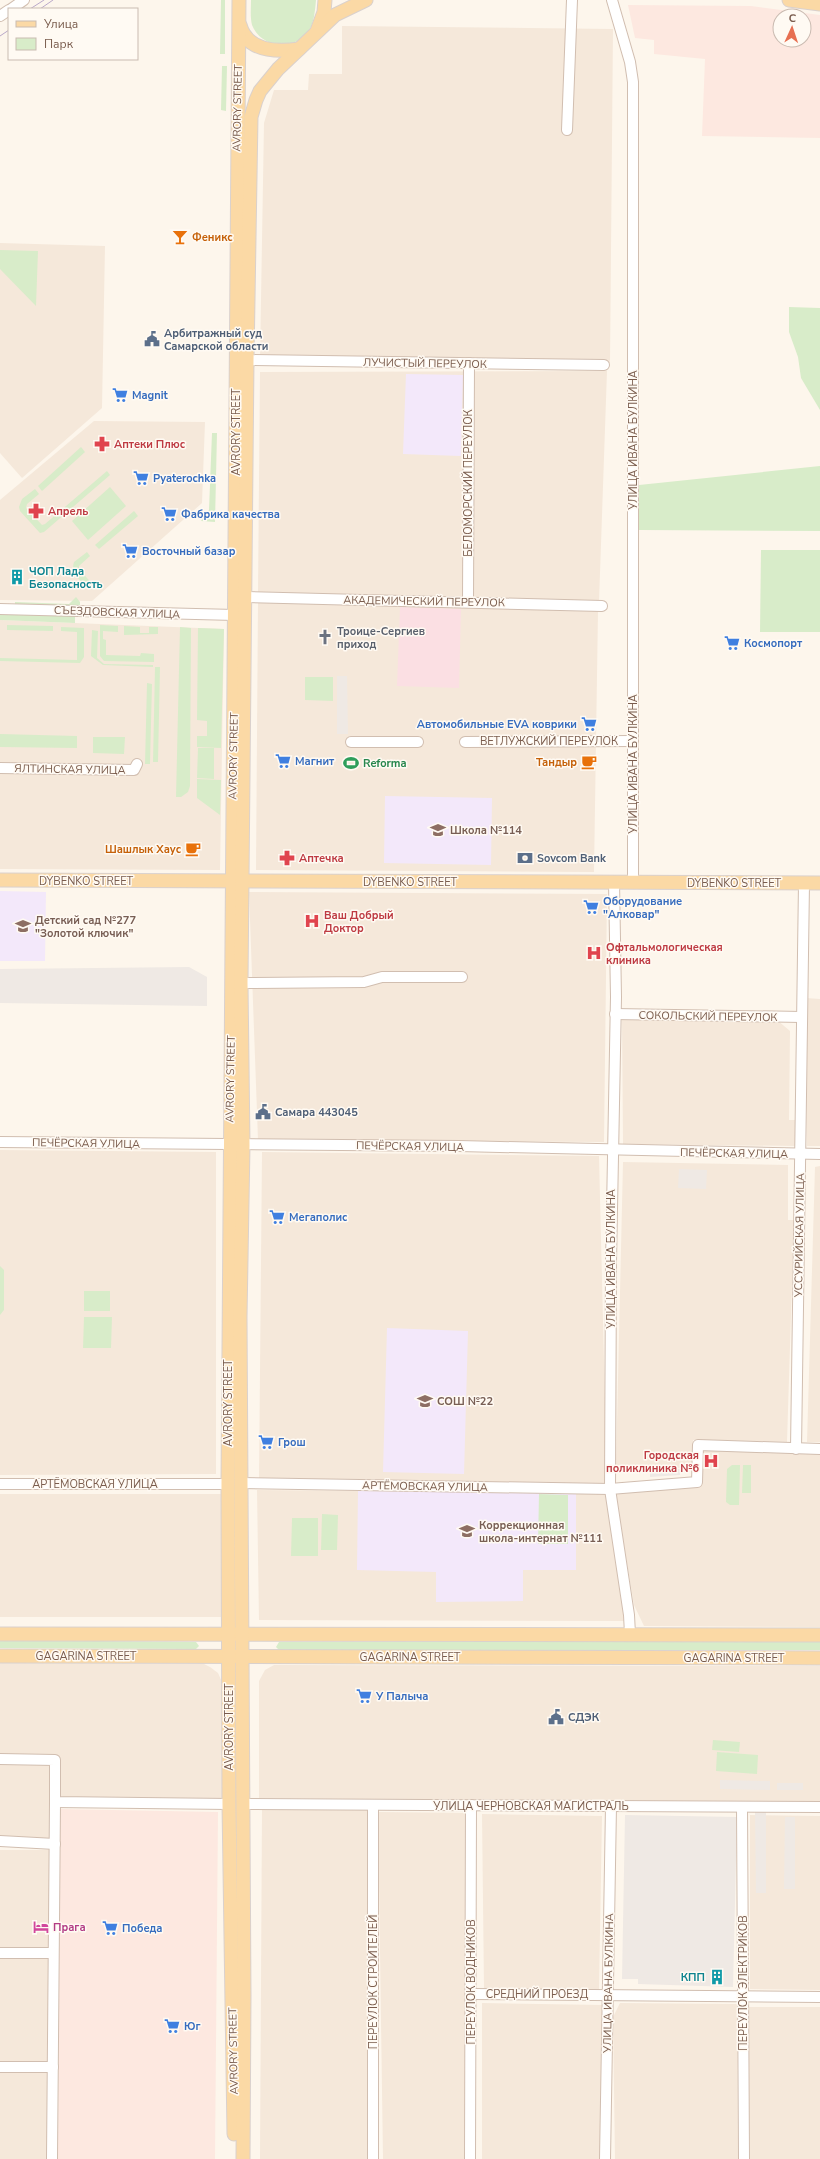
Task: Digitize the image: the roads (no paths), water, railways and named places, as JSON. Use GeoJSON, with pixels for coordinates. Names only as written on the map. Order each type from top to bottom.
{"type":"FeatureCollection","features":[{"type":"Feature","properties":{"kind":"main road","name":"AVRORY STREET"},"geometry":{"type":"LineString","coordinates":[[234,2159],[228,1635],[240,1316],[243,1145],[235,615],[236,210],[239,0]]}},
{"type":"Feature","properties":{"kind":"main road"},"geometry":{"type":"LineString","coordinates":[[316,35],[321,23],[325,0]]}},
{"type":"Feature","properties":{"kind":"main road","name":"AVRORY STREET"},"geometry":{"type":"LineString","coordinates":[[243,2159],[242,1656],[234,1484],[229,1144],[246,597],[247,360],[251,117],[260,90],[268,80],[335,15],[366,0]]}},
{"type":"Feature","properties":{"kind":"main road"},"geometry":{"type":"LineString","coordinates":[[789,0],[820,4]]}},
{"type":"Feature","properties":{"kind":"main road"},"geometry":{"type":"LineString","coordinates":[[239,21],[244,34],[259,46],[280,51],[299,49]]}},
{"type":"Feature","properties":{"kind":"main road","name":"DYBENKO STREET"},"geometry":{"type":"LineString","coordinates":[[0,880],[820,883]]}},
{"type":"Feature","properties":{"kind":"main road","name":"GAGARINA STREET"},"geometry":{"type":"LineString","coordinates":[[0,1634],[820,1635]]}},
{"type":"Feature","properties":{"kind":"main road","name":"GAGARINA STREET"},"geometry":{"type":"LineString","coordinates":[[0,1656],[820,1658]]}},
{"type":"Feature","properties":{"kind":"street"},"geometry":{"type":"LineString","coordinates":[[13,8],[24,0]]}},
{"type":"Feature","properties":{"kind":"street"},"geometry":{"type":"LineString","coordinates":[[567,130],[572,0]]}},
{"type":"Feature","properties":{"kind":"street","name":"УЛИЦА ИВАНА БУЛКИНА"},"geometry":{"type":"LineString","coordinates":[[612,0],[630,62],[633,82],[633,882]]}},
{"type":"Feature","properties":{"kind":"street","name":"ЛУЧИСТЫЙ ПЕРЕУЛОК"},"geometry":{"type":"LineString","coordinates":[[247,360],[604,365]]}},
{"type":"Feature","properties":{"kind":"street","name":"БЕЛОМОРСКИЙ ПЕРЕУЛОК"},"geometry":{"type":"LineString","coordinates":[[468,602],[469,363]]}},
{"type":"Feature","properties":{"kind":"street","name":"АКАДЕМИЧЕСКИЙ ПЕРЕУЛОК"},"geometry":{"type":"LineString","coordinates":[[246,597],[602,606]]}},
{"type":"Feature","properties":{"kind":"street","name":"СЪЕЗДОВСКАЯ УЛИЦА"},"geometry":{"type":"LineString","coordinates":[[0,609],[235,615]]}},
{"type":"Feature","properties":{"kind":"street","name":"ВЕТЛУЖСКИЙ ПЕРЕУЛОК"},"geometry":{"type":"LineString","coordinates":[[464,742],[633,741]]}},
{"type":"Feature","properties":{"kind":"street"},"geometry":{"type":"LineString","coordinates":[[351,742],[418,742]]}},
{"type":"Feature","properties":{"kind":"street","name":"ЯЛТИНСКАЯ УЛИЦА"},"geometry":{"type":"LineString","coordinates":[[0,768],[134,770],[137,764]]}},
{"type":"Feature","properties":{"kind":"street","name":"УЛИЦА ИВАНА БУЛКИНА"},"geometry":{"type":"LineString","coordinates":[[614,882],[615,1014],[612,1150],[610,1489],[628,1608],[630,1634]]}},
{"type":"Feature","properties":{"kind":"street","name":"УССУРИЙСКАЯ УЛИЦА"},"geometry":{"type":"LineString","coordinates":[[796,1449],[804,883]]}},
{"type":"Feature","properties":{"kind":"street"},"geometry":{"type":"LineString","coordinates":[[241,983],[364,982],[382,977],[462,977]]}},
{"type":"Feature","properties":{"kind":"street","name":"СОКОЛЬСКИЙ ПЕРЕУЛОК"},"geometry":{"type":"LineString","coordinates":[[615,1014],[801,1017]]}},
{"type":"Feature","properties":{"kind":"street","name":"ПЕЧЁРСКАЯ УЛИЦА"},"geometry":{"type":"LineString","coordinates":[[0,1142],[459,1146],[800,1155],[820,1154]]}},
{"type":"Feature","properties":{"kind":"street","name":"АРТЁМОВСКАЯ УЛИЦА"},"geometry":{"type":"LineString","coordinates":[[0,1484],[234,1484],[610,1489],[697,1482],[698,1445],[796,1449]]}},
{"type":"Feature","properties":{"kind":"street"},"geometry":{"type":"LineString","coordinates":[[796,1449],[820,1449]]}},
{"type":"Feature","properties":{"kind":"street"},"geometry":{"type":"LineString","coordinates":[[0,1759],[55,1760],[52,2159]]}},
{"type":"Feature","properties":{"kind":"street"},"geometry":{"type":"LineString","coordinates":[[55,1802],[229,1804]]}},
{"type":"Feature","properties":{"kind":"street","name":"УЛИЦА ЧЕРНОВСКАЯ МАГИСТРАЛЬ"},"geometry":{"type":"LineString","coordinates":[[242,1804],[820,1807]]}},
{"type":"Feature","properties":{"kind":"street","name":"ПЕРЕУЛОК СТРОИТЕЛЕЙ"},"geometry":{"type":"LineString","coordinates":[[373,1805],[373,2159]]}},
{"type":"Feature","properties":{"kind":"street","name":"ПЕРЕУЛОК ВОДНИКОВ"},"geometry":{"type":"LineString","coordinates":[[470,2159],[471,1805]]}},
{"type":"Feature","properties":{"kind":"street","name":"УЛИЦА ИВАНА БУЛКИНА"},"geometry":{"type":"LineString","coordinates":[[605,2159],[611,1806]]}},
{"type":"Feature","properties":{"kind":"street","name":"ПЕРЕУЛОК ЭЛЕКТРИКОВ"},"geometry":{"type":"LineString","coordinates":[[742,1807],[744,2159]]}},
{"type":"Feature","properties":{"kind":"street"},"geometry":{"type":"LineString","coordinates":[[0,1841],[55,1844]]}},
{"type":"Feature","properties":{"kind":"street"},"geometry":{"type":"LineString","coordinates":[[0,1953],[53,1953]]}},
{"type":"Feature","properties":{"kind":"street","name":"СРЕДНИЙ ПРОЕЗД"},"geometry":{"type":"LineString","coordinates":[[471,1994],[820,1997]]}},
{"type":"Feature","properties":{"kind":"street"},"geometry":{"type":"LineString","coordinates":[[0,2067],[53,2067]]}},
{"type":"Feature","properties":{"kind":"tram line"},"geometry":{"type":"LineString","coordinates":[[32,8],[44,0]]}},
{"type":"Feature","properties":{"kind":"tram line"},"geometry":{"type":"LineString","coordinates":[[41,8],[53,0]]}},
{"type":"Feature","properties":{"kind":"tram line"},"geometry":{"type":"LineString","coordinates":[[0,36],[8,31]]}},
{"type":"Feature","properties":{"kind":"place","name":"Феникс"},"geometry":{"type":"Point","coordinates":[180,237]}},
{"type":"Feature","properties":{"kind":"place","name":"Арбитражный суд Самарской области"},"geometry":{"type":"Point","coordinates":[152,339]}},
{"type":"Feature","properties":{"kind":"place","name":"Magnit"},"geometry":{"type":"Point","coordinates":[120,395]}},
{"type":"Feature","properties":{"kind":"place","name":"Аптеки Плюс"},"geometry":{"type":"Point","coordinates":[102,444]}},
{"type":"Feature","properties":{"kind":"place","name":"Pyaterochka"},"geometry":{"type":"Point","coordinates":[141,478]}},
{"type":"Feature","properties":{"kind":"place","name":"Апрель"},"geometry":{"type":"Point","coordinates":[36,511]}},
{"type":"Feature","properties":{"kind":"place","name":"Фабрика качества"},"geometry":{"type":"Point","coordinates":[169,514]}},
{"type":"Feature","properties":{"kind":"place","name":"Восточный базар"},"geometry":{"type":"Point","coordinates":[130,551]}},
{"type":"Feature","properties":{"kind":"place","name":"ЧОП Лада Безопасность"},"geometry":{"type":"Point","coordinates":[17,577]}},
{"type":"Feature","properties":{"kind":"place","name":"Троице-Сергиев приход"},"geometry":{"type":"Point","coordinates":[325,637]}},
{"type":"Feature","properties":{"kind":"place","name":"Космопорт"},"geometry":{"type":"Point","coordinates":[732,643]}},
{"type":"Feature","properties":{"kind":"place","name":"Автомобильные EVA коврики"},"geometry":{"type":"Point","coordinates":[589,724]}},
{"type":"Feature","properties":{"kind":"place","name":"Магнит"},"geometry":{"type":"Point","coordinates":[283,761]}},
{"type":"Feature","properties":{"kind":"place","name":"Тандыр"},"geometry":{"type":"Point","coordinates":[589,762]}},
{"type":"Feature","properties":{"kind":"place","name":"Reforma"},"geometry":{"type":"Point","coordinates":[351,763]}},
{"type":"Feature","properties":{"kind":"place","name":"Школа №114"},"geometry":{"type":"Point","coordinates":[438,830]}},
{"type":"Feature","properties":{"kind":"place","name":"Шашлык Хаус"},"geometry":{"type":"Point","coordinates":[193,849]}},
{"type":"Feature","properties":{"kind":"place","name":"Аптечка"},"geometry":{"type":"Point","coordinates":[287,858]}},
{"type":"Feature","properties":{"kind":"place","name":"Sovcom Bank"},"geometry":{"type":"Point","coordinates":[525,858]}},
{"type":"Feature","properties":{"kind":"place","name":"Оборудование \"Алковар\""},"geometry":{"type":"Point","coordinates":[591,907]}},
{"type":"Feature","properties":{"kind":"place","name":"Ваш Добрый Доктор"},"geometry":{"type":"Point","coordinates":[312,921]}},
{"type":"Feature","properties":{"kind":"place","name":"Детский сад №277 \"Золотой ключик\""},"geometry":{"type":"Point","coordinates":[23,926]}},
{"type":"Feature","properties":{"kind":"place","name":"Офтальмологическая клиника"},"geometry":{"type":"Point","coordinates":[594,953]}},
{"type":"Feature","properties":{"kind":"place","name":"Самара 443045"},"geometry":{"type":"Point","coordinates":[263,1112]}},
{"type":"Feature","properties":{"kind":"place","name":"Мегаполис"},"geometry":{"type":"Point","coordinates":[277,1217]}},
{"type":"Feature","properties":{"kind":"place","name":"СОШ №22"},"geometry":{"type":"Point","coordinates":[425,1401]}},
{"type":"Feature","properties":{"kind":"place","name":"Грош"},"geometry":{"type":"Point","coordinates":[266,1442]}},
{"type":"Feature","properties":{"kind":"place","name":"Городская поликлиника №6"},"geometry":{"type":"Point","coordinates":[711,1461]}},
{"type":"Feature","properties":{"kind":"place","name":"Коррекционная школа-интернат №111"},"geometry":{"type":"Point","coordinates":[467,1531]}},
{"type":"Feature","properties":{"kind":"place","name":"У Палыча"},"geometry":{"type":"Point","coordinates":[364,1696]}},
{"type":"Feature","properties":{"kind":"place","name":"СДЭК"},"geometry":{"type":"Point","coordinates":[556,1717]}},
{"type":"Feature","properties":{"kind":"place","name":"Прага"},"geometry":{"type":"Point","coordinates":[41,1927]}},
{"type":"Feature","properties":{"kind":"place","name":"Победа"},"geometry":{"type":"Point","coordinates":[110,1928]}},
{"type":"Feature","properties":{"kind":"place","name":"КПП"},"geometry":{"type":"Point","coordinates":[717,1977]}},
{"type":"Feature","properties":{"kind":"place","name":"Юг"},"geometry":{"type":"Point","coordinates":[172,2026]}}]}
